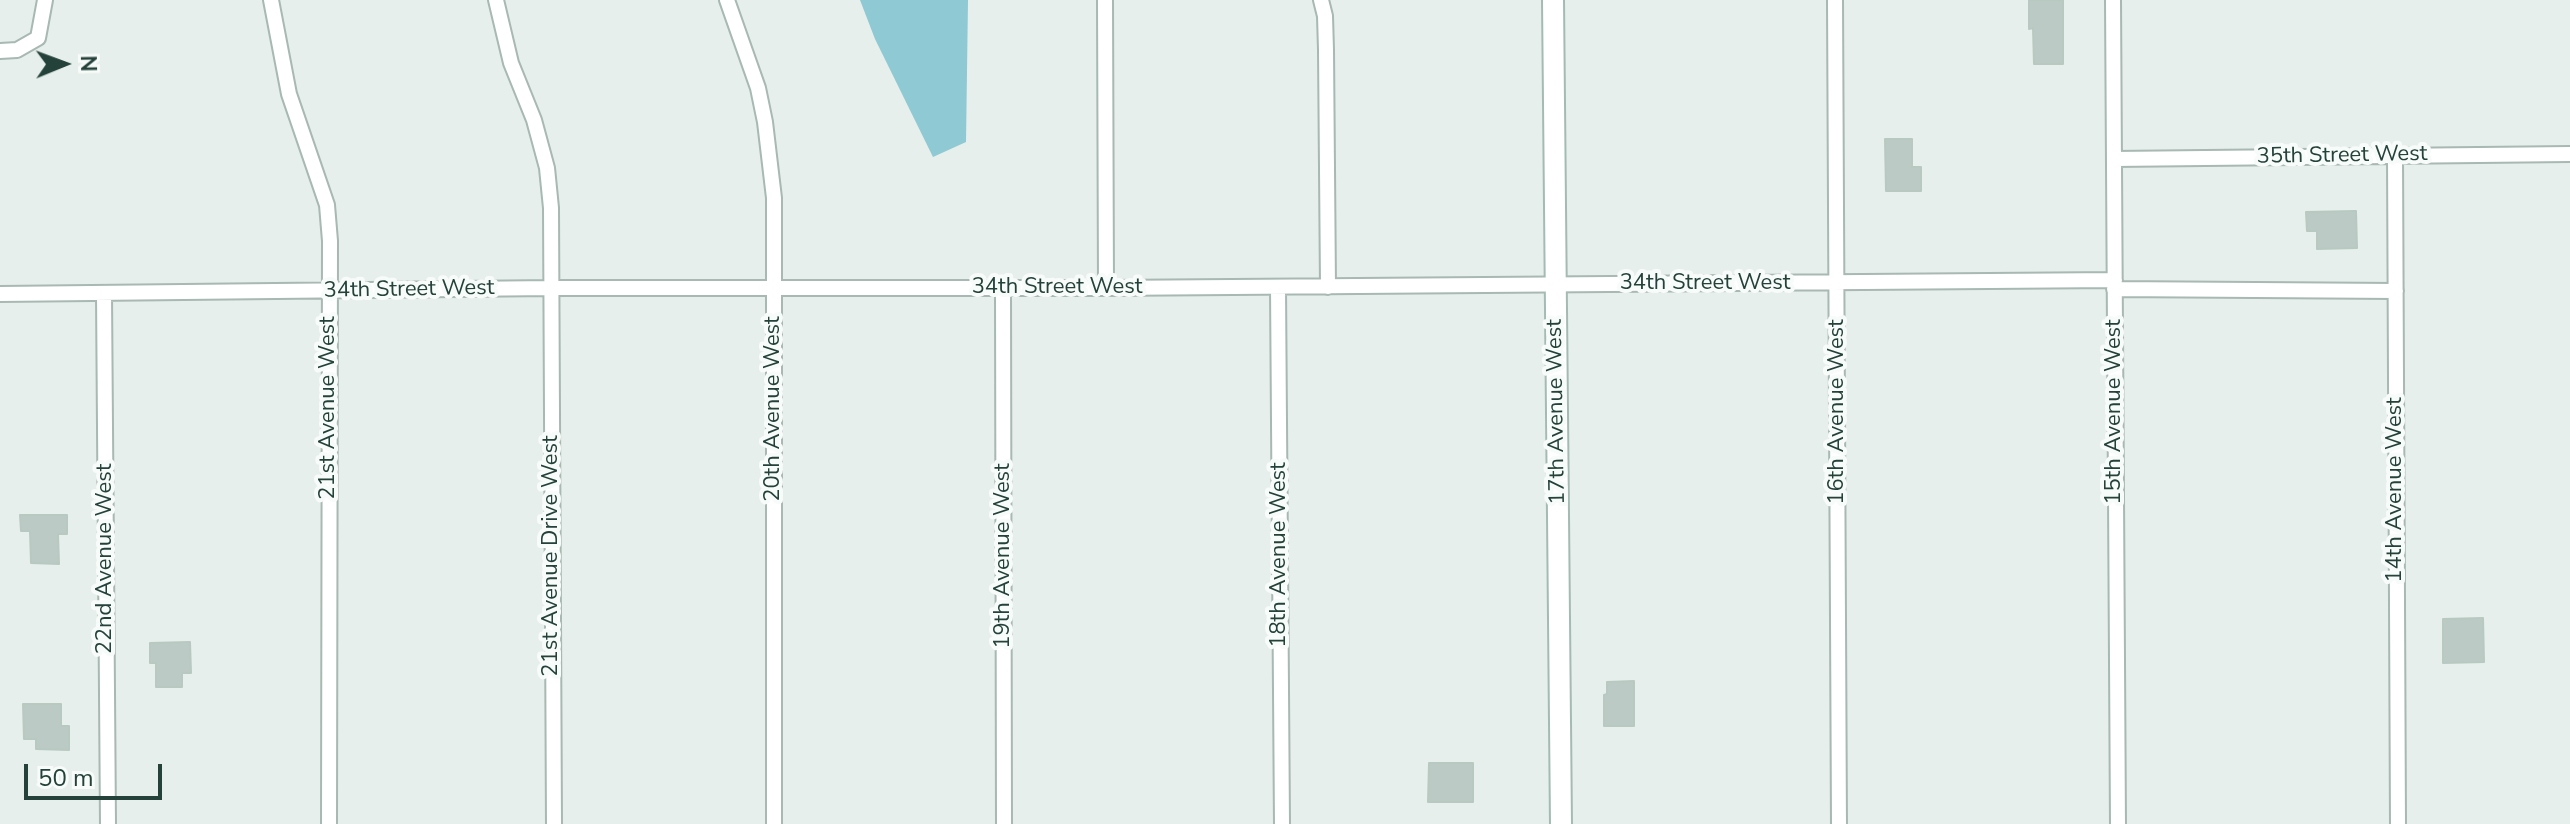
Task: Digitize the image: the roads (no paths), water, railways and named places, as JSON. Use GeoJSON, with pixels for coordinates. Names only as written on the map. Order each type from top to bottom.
{"type":"FeatureCollection","features":[{"type":"Feature","properties":{"kind":"street"},"geometry":{"type":"LineString","coordinates":[[0,51],[17,50],[38,38],[45,0]]}},
{"type":"Feature","properties":{"kind":"street","name":"21st Avenue West"},"geometry":{"type":"LineString","coordinates":[[271,0],[289,94],[327,205],[330,241],[329,824]]}},
{"type":"Feature","properties":{"kind":"street","name":"21st Avenue Drive West"},"geometry":{"type":"LineString","coordinates":[[496,0],[511,63],[534,120],[547,168],[551,208],[554,824]]}},
{"type":"Feature","properties":{"kind":"street","name":"20th Avenue West"},"geometry":{"type":"LineString","coordinates":[[727,0],[758,88],[774,198],[774,824]]}},
{"type":"Feature","properties":{"kind":"street"},"geometry":{"type":"LineString","coordinates":[[1105,0],[1106,288]]}},
{"type":"Feature","properties":{"kind":"street"},"geometry":{"type":"LineString","coordinates":[[1321,0],[1326,50],[1328,287]]}},
{"type":"Feature","properties":{"kind":"street","name":"17th Avenue West"},"geometry":{"type":"LineString","coordinates":[[1553,0],[1561,824]]}},
{"type":"Feature","properties":{"kind":"street","name":"16th Avenue West"},"geometry":{"type":"LineString","coordinates":[[1835,0],[1839,824]]}},
{"type":"Feature","properties":{"kind":"street","name":"15th Avenue West"},"geometry":{"type":"LineString","coordinates":[[2113,0],[2118,824]]}},
{"type":"Feature","properties":{"kind":"street","name":"35th Street West"},"geometry":{"type":"LineString","coordinates":[[2114,159],[2570,154]]}},
{"type":"Feature","properties":{"kind":"street","name":"14th Avenue West"},"geometry":{"type":"LineString","coordinates":[[2395,155],[2398,824]]}},
{"type":"Feature","properties":{"kind":"street","name":"34th Street West"},"geometry":{"type":"LineString","coordinates":[[0,294],[551,288],[1837,283],[2114,284],[2396,291]]}},
{"type":"Feature","properties":{"kind":"street","name":"18th Avenue West"},"geometry":{"type":"LineString","coordinates":[[1278,287],[1282,824]]}},
{"type":"Feature","properties":{"kind":"street","name":"19th Avenue West"},"geometry":{"type":"LineString","coordinates":[[1003,288],[1004,824]]}},
{"type":"Feature","properties":{"kind":"street","name":"22nd Avenue West"},"geometry":{"type":"LineString","coordinates":[[104,294],[108,824]]}},
{"type":"Feature","properties":{"kind":"water"},"geometry":{"type":"Polygon","coordinates":[[[860,0],[968,0],[966,142],[933,157],[875,39],[860,0]]]}}]}
